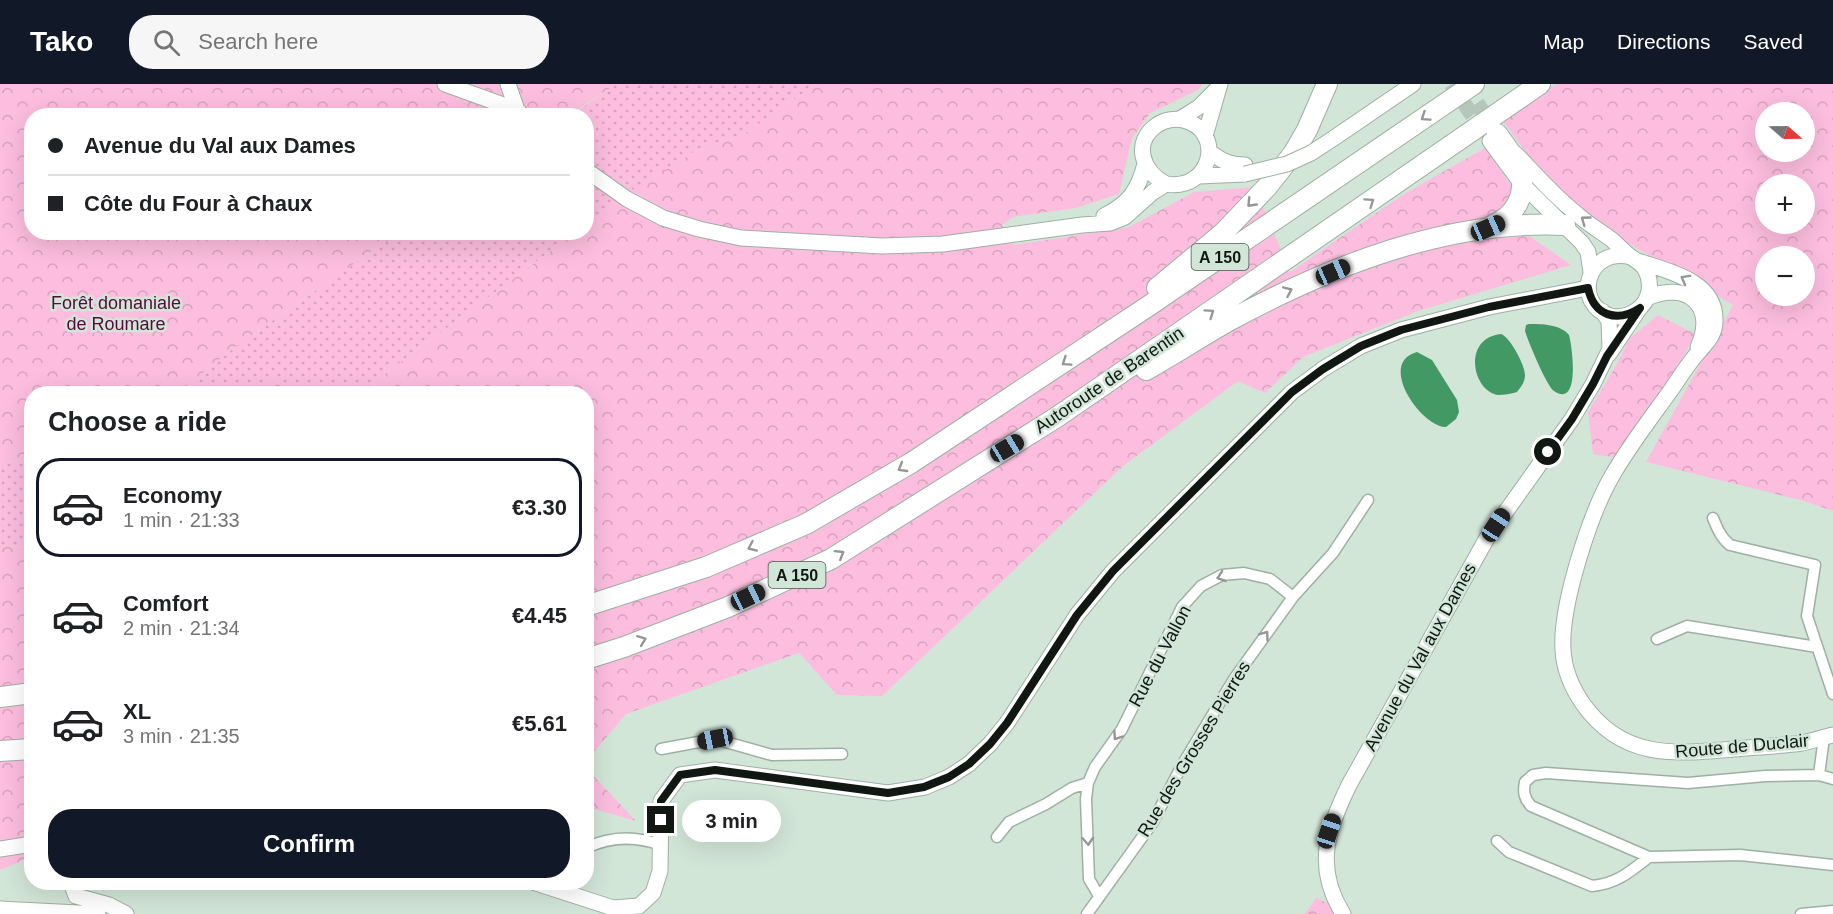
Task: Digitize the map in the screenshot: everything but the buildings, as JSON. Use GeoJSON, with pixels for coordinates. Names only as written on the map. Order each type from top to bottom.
{"type":"FeatureCollection","features":[{"type":"Feature","properties":{"kind":"highway"},"geometry":{"type":"LineString","coordinates":[[1114,329],[1167,278],[1223,233],[1267,187],[1293,154],[1307,130],[1326,84]]}},
{"type":"Feature","properties":{"kind":"highway","name":"A 150"},"geometry":{"type":"LineString","coordinates":[[594,603],[706,567],[806,524],[911,463],[1114,329],[1474,84]]}},
{"type":"Feature","properties":{"kind":"highway","name":"Autoroute de Barentin"},"geometry":{"type":"LineString","coordinates":[[594,656],[728,607],[831,559],[1057,417],[1540,84]]}},
{"type":"Feature","properties":{"kind":"highway"},"geometry":{"type":"LineString","coordinates":[[1488,228],[1512,214],[1519,204],[1521,183],[1520,171],[1494,138]]}},
{"type":"Feature","properties":{"kind":"highway"},"geometry":{"type":"LineString","coordinates":[[1057,417],[1164,361],[1231,320],[1282,294],[1350,264],[1412,244],[1488,228],[1565,225]]}},
{"type":"Feature","properties":{"kind":"highway"},"geometry":{"type":"LineString","coordinates":[[0,697],[24,694]]}},
{"type":"Feature","properties":{"kind":"highway"},"geometry":{"type":"LineString","coordinates":[[0,751],[24,749]]}},
{"type":"Feature","properties":{"kind":"main road"},"geometry":{"type":"LineString","coordinates":[[445,84],[507,108]]}},
{"type":"Feature","properties":{"kind":"main road"},"geometry":{"type":"LineString","coordinates":[[508,84],[518,108]]}},
{"type":"Feature","properties":{"kind":"main road"},"geometry":{"type":"LineString","coordinates":[[1332,134],[1397,84]]}},
{"type":"Feature","properties":{"kind":"main road"},"geometry":{"type":"LineString","coordinates":[[594,176],[627,199],[663,218],[741,238],[882,246],[933,244],[1110,223],[1125,217],[1153,192],[1166,184],[1183,184],[1199,176],[1245,169],[1286,154],[1332,134],[1413,84]]}},
{"type":"Feature","properties":{"kind":"main road"},"geometry":{"type":"LineString","coordinates":[[1180,119],[1199,107],[1219,86]]}},
{"type":"Feature","properties":{"kind":"main road"},"geometry":{"type":"LineString","coordinates":[[1205,136],[1219,86]]}},
{"type":"Feature","properties":{"kind":"main road"},"geometry":{"type":"LineString","coordinates":[[1166,184],[1150,173],[1143,153],[1144,142],[1150,132],[1158,124],[1169,120],[1180,119],[1190,122],[1205,136],[1209,152],[1208,161],[1199,176]]}},
{"type":"Feature","properties":{"kind":"main road"},"geometry":{"type":"LineString","coordinates":[[1494,138],[1578,216],[1613,240],[1634,259],[1645,269],[1650,288],[1644,303],[1632,314],[1611,316],[1602,311],[1590,297],[1588,288],[1592,272],[1597,264],[1612,255],[1634,259]]}},
{"type":"Feature","properties":{"kind":"main road"},"geometry":{"type":"LineString","coordinates":[[1209,152],[1219,160],[1245,169]]}},
{"type":"Feature","properties":{"kind":"main road"},"geometry":{"type":"LineString","coordinates":[[1082,225],[1120,207],[1131,197],[1140,182],[1145,164]]}},
{"type":"Feature","properties":{"kind":"main road"},"geometry":{"type":"LineString","coordinates":[[1521,183],[1565,225],[1588,252],[1592,272]]}},
{"type":"Feature","properties":{"kind":"main road","name":"Route de Duclair"},"geometry":{"type":"LineString","coordinates":[[1634,259],[1670,271],[1700,287],[1709,296],[1715,313],[1715,329],[1613,474],[1593,517],[1566,614],[1563,650],[1568,674],[1577,695],[1593,718],[1619,738],[1643,749],[1666,753],[1688,753],[1801,743],[1828,736]]}},
{"type":"Feature","properties":{"kind":"main road"},"geometry":{"type":"LineString","coordinates":[[558,890],[613,908],[639,906],[653,893],[660,871],[661,801],[680,775],[715,770],[888,793],[924,787],[949,777],[969,764],[1002,730],[1077,615],[1113,571],[1292,392],[1323,369],[1361,346],[1401,330],[1489,307],[1588,288]]}},
{"type":"Feature","properties":{"kind":"main road","name":"Route de Duclair"},"geometry":{"type":"LineString","coordinates":[[1644,303],[1667,291],[1688,295],[1696,301],[1703,312],[1705,325],[1702,339],[1693,358]]}},
{"type":"Feature","properties":{"kind":"main road","name":"Avenue du Val aux Dames"},"geometry":{"type":"LineString","coordinates":[[1607,356],[1644,303]]}},
{"type":"Feature","properties":{"kind":"main road","name":"Avenue du Val aux Dames"},"geometry":{"type":"LineString","coordinates":[[1342,914],[1331,892],[1326,861],[1329,831],[1339,806],[1452,597],[1487,538],[1572,419],[1593,384],[1610,349],[1609,321],[1602,311]]}},
{"type":"Feature","properties":{"kind":"main road"},"geometry":{"type":"LineString","coordinates":[[0,849],[24,845]]}},
{"type":"Feature","properties":{"kind":"main road"},"geometry":{"type":"LineString","coordinates":[[74,890],[76,896],[109,905],[126,914]]}},
{"type":"Feature","properties":{"kind":"main road"},"geometry":{"type":"LineString","coordinates":[[0,909],[98,914]]}},
{"type":"Feature","properties":{"kind":"street","name":"Rue des Grosses Pierres"},"geometry":{"type":"LineString","coordinates":[[1087,914],[1153,822],[1181,767],[1234,679],[1293,597],[1333,553],[1368,500]]}},
{"type":"Feature","properties":{"kind":"street"},"geometry":{"type":"LineString","coordinates":[[1713,518],[1725,542],[1730,545],[1815,565],[1807,616],[1833,694]]}},
{"type":"Feature","properties":{"kind":"street","name":"Rue du Vallon"},"geometry":{"type":"LineString","coordinates":[[1099,896],[1089,879],[1086,799],[1088,783],[1095,767],[1122,729],[1182,608],[1201,586],[1222,575],[1244,573],[1270,579],[1293,597]]}},
{"type":"Feature","properties":{"kind":"street"},"geometry":{"type":"LineString","coordinates":[[1657,639],[1687,626],[1817,646]]}},
{"type":"Feature","properties":{"kind":"street"},"geometry":{"type":"LineString","coordinates":[[1819,776],[1828,736]]}},
{"type":"Feature","properties":{"kind":"street"},"geometry":{"type":"LineString","coordinates":[[661,749],[715,739],[772,755],[842,754]]}},
{"type":"Feature","properties":{"kind":"street"},"geometry":{"type":"LineString","coordinates":[[768,776],[772,755]]}},
{"type":"Feature","properties":{"kind":"street"},"geometry":{"type":"LineString","coordinates":[[1833,779],[1819,776],[1765,776],[1688,783],[1546,773],[1533,775],[1525,782],[1523,791],[1525,799],[1531,806],[1649,857],[1740,855],[1833,865]]}},
{"type":"Feature","properties":{"kind":"street"},"geometry":{"type":"LineString","coordinates":[[997,837],[1009,822],[1072,788],[1088,783]]}},
{"type":"Feature","properties":{"kind":"street"},"geometry":{"type":"LineString","coordinates":[[594,844],[621,838],[661,842]]}},
{"type":"Feature","properties":{"kind":"street"},"geometry":{"type":"LineString","coordinates":[[1497,840],[1509,852],[1592,885],[1606,885],[1620,880],[1649,857]]}},
{"type":"Feature","properties":{"kind":"street"},"geometry":{"type":"LineString","coordinates":[[1801,914],[1833,911]]}},
{"type":"Feature","properties":{"kind":"green space","name":"Forêt domaniale de Roumare"},"geometry":{"type":"Polygon","coordinates":[[[0,84],[616,84],[580,108],[24,108],[24,240],[388,240],[235,347],[187,386],[24,386],[24,458],[0,465],[0,84]]]}},
{"type":"Feature","properties":{"kind":"green space"},"geometry":{"type":"Polygon","coordinates":[[[616,84],[816,84],[747,132],[694,152],[632,190],[594,219],[594,108],[582,108],[616,84]]]}},
{"type":"Feature","properties":{"kind":"green space"},"geometry":{"type":"Polygon","coordinates":[[[816,84],[1203,84],[1198,90],[1150,113],[1132,138],[1119,194],[1076,208],[1013,217],[1002,225],[1014,245],[1129,227],[1194,192],[1255,187],[1290,272],[1404,194],[1485,148],[1514,189],[1518,228],[1571,265],[1418,311],[1303,357],[1265,393],[1238,381],[1123,466],[882,696],[837,695],[799,653],[626,714],[594,752],[594,386],[368,386],[566,240],[594,240],[594,219],[632,190],[694,152],[747,132],[816,84]]]}},
{"type":"Feature","properties":{"kind":"green space"},"geometry":{"type":"Polygon","coordinates":[[[1556,84],[1833,84],[1833,511],[1804,501],[1646,462],[1733,305],[1596,224],[1544,177],[1503,121],[1556,84]]]}},
{"type":"Feature","properties":{"kind":"green space"},"geometry":{"type":"Polygon","coordinates":[[[388,240],[566,240],[368,386],[286,386],[273,379],[264,386],[187,386],[235,347],[388,240]]]}},
{"type":"Feature","properties":{"kind":"green space"},"geometry":{"type":"Polygon","coordinates":[[[1658,315],[1695,334],[1679,365],[1644,415],[1619,458],[1593,454],[1588,412],[1630,338],[1658,315]]]}},
{"type":"Feature","properties":{"kind":"green space"},"geometry":{"type":"Polygon","coordinates":[[[273,378],[287,386],[263,386],[273,378]]]}},
{"type":"Feature","properties":{"kind":"green space"},"geometry":{"type":"Polygon","coordinates":[[[24,458],[24,546],[0,547],[0,465],[24,458]]]}},
{"type":"Feature","properties":{"kind":"green space"},"geometry":{"type":"Polygon","coordinates":[[[24,546],[24,860],[0,870],[0,547],[24,546]]]}},
{"type":"Feature","properties":{"kind":"green space"},"geometry":{"type":"Polygon","coordinates":[[[594,776],[636,821],[594,809],[594,776]]]}},
{"type":"Feature","properties":{"kind":"green space"},"geometry":{"type":"Polygon","coordinates":[[[1316,898],[1352,914],[1305,914],[1316,898]]]}},
{"type":"Feature","properties":{"kind":"shaded area"},"geometry":{"type":"Polygon","coordinates":[[[1526,325],[1556,327],[1569,335],[1573,374],[1568,391],[1563,394],[1554,391],[1547,381],[1525,331],[1526,325]]]}},
{"type":"Feature","properties":{"kind":"shaded area"},"geometry":{"type":"Polygon","coordinates":[[[1501,334],[1509,340],[1523,365],[1525,375],[1524,382],[1517,392],[1498,395],[1489,391],[1482,384],[1475,365],[1480,345],[1489,338],[1501,334]]]}},
{"type":"Feature","properties":{"kind":"shaded area"},"geometry":{"type":"Polygon","coordinates":[[[1417,352],[1432,360],[1457,400],[1459,412],[1456,419],[1446,427],[1436,425],[1426,417],[1415,407],[1407,394],[1402,381],[1401,368],[1405,358],[1417,352]]]}},
{"type":"Feature","properties":{"kind":"tunnel"},"geometry":{"type":"LineString","coordinates":[[1451,84],[1485,134]]}},
{"type":"Feature","properties":{"kind":"tunnel"},"geometry":{"type":"LineString","coordinates":[[1464,84],[1493,126]]}},
{"type":"Feature","properties":{"kind":"route"},"geometry":{"type":"LineString","coordinates":[[661,820],[661,801],[680,775],[715,770],[888,793],[924,787],[949,777],[969,764],[990,744],[1007,723],[1077,615],[1113,571],[1292,392],[1323,369],[1361,346],[1401,330],[1489,307],[1588,288],[1595,305],[1611,316],[1632,314],[1640,308],[1607,356],[1572,419],[1548,452]]}}]}
